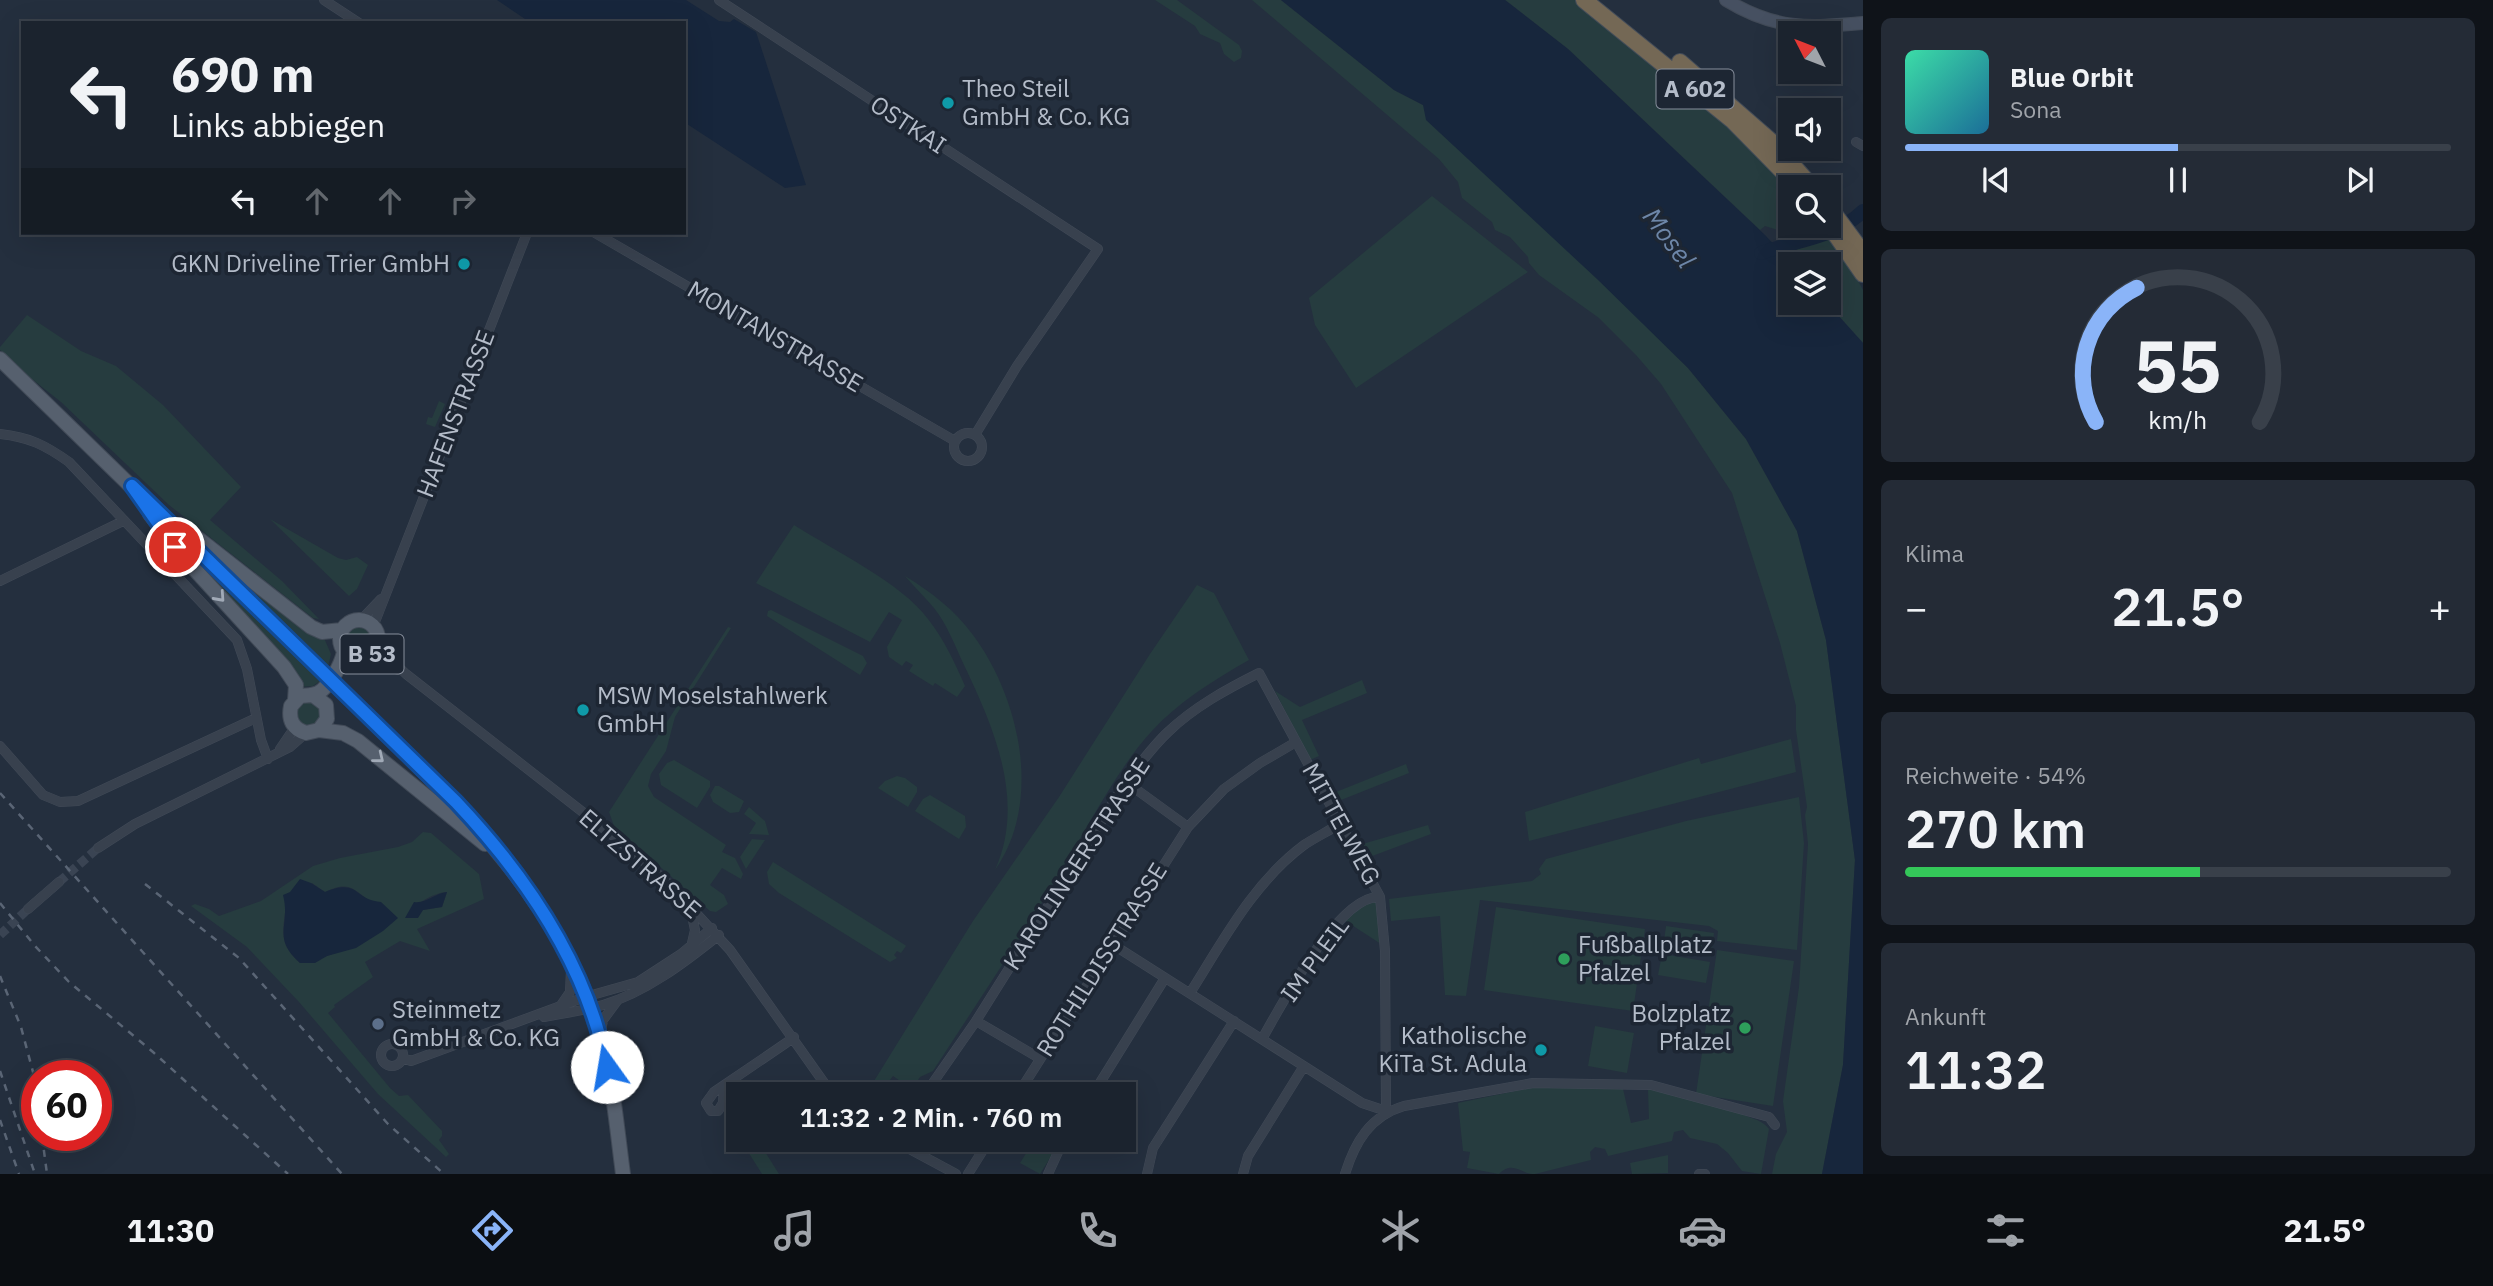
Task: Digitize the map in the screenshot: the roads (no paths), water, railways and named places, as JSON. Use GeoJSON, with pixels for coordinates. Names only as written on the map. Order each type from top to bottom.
{"type":"FeatureCollection","features":[{"type":"Feature","properties":{"kind":"highway","name":"A 602"},"geometry":{"type":"LineString","coordinates":[[1584,0],[1732,120],[1786,175]]}},
{"type":"Feature","properties":{"kind":"highway","name":"A 602"},"geometry":{"type":"LineString","coordinates":[[1602,0],[1737,110],[1773,143],[1801,175]]}},
{"type":"Feature","properties":{"kind":"highway"},"geometry":{"type":"LineString","coordinates":[[1841,226],[1858,253],[1863,274]]}},
{"type":"Feature","properties":{"kind":"highway"},"geometry":{"type":"LineString","coordinates":[[1841,237],[1858,253]]}},
{"type":"Feature","properties":{"kind":"main road"},"geometry":{"type":"LineString","coordinates":[[1726,0],[1747,12],[1790,26],[1826,27],[1863,23]]}},
{"type":"Feature","properties":{"kind":"main road","name":"B 53"},"geometry":{"type":"LineString","coordinates":[[0,359],[456,802],[508,862],[541,910],[571,964],[588,1003],[600,1036],[612,1090],[623,1174]]}},
{"type":"Feature","properties":{"kind":"main road","name":"B 53"},"geometry":{"type":"LineString","coordinates":[[132,486],[163,533],[284,667],[296,685],[295,700],[289,714],[307,730],[327,719],[327,698],[347,667],[374,651],[378,643],[377,632],[367,623],[350,622],[342,629],[322,632],[311,627],[194,534],[143,498]]}},
{"type":"Feature","properties":{"kind":"main road","name":"B 53"},"geometry":{"type":"LineString","coordinates":[[342,629],[340,641],[344,652],[350,657],[363,658]]}},
{"type":"Feature","properties":{"kind":"main road","name":"B 53"},"geometry":{"type":"LineString","coordinates":[[295,700],[323,689],[344,652]]}},
{"type":"Feature","properties":{"kind":"main road","name":"B 53"},"geometry":{"type":"LineString","coordinates":[[313,695],[326,705]]}},
{"type":"Feature","properties":{"kind":"main road"},"geometry":{"type":"LineString","coordinates":[[307,730],[343,733],[358,741],[508,862]]}},
{"type":"Feature","properties":{"kind":"street"},"geometry":{"type":"LineString","coordinates":[[324,0],[356,21]]}},
{"type":"Feature","properties":{"kind":"street","name":"OSTKAI"},"geometry":{"type":"LineString","coordinates":[[719,0],[1098,250],[1017,366],[975,435]]}},
{"type":"Feature","properties":{"kind":"street","name":"HAFENSTRASSE"},"geometry":{"type":"LineString","coordinates":[[367,623],[384,596],[526,235]]}},
{"type":"Feature","properties":{"kind":"street","name":"MONTANSTRASSE"},"geometry":{"type":"LineString","coordinates":[[598,235],[956,441]]}},
{"type":"Feature","properties":{"kind":"street"},"geometry":{"type":"LineString","coordinates":[[0,434],[26,437],[51,449],[69,462],[237,640],[247,669],[261,740],[268,759]]}},
{"type":"Feature","properties":{"kind":"street"},"geometry":{"type":"LineString","coordinates":[[962,434],[975,435],[981,442],[982,449],[972,461],[958,457],[955,451],[956,441],[962,434]]}},
{"type":"Feature","properties":{"kind":"street"},"geometry":{"type":"LineString","coordinates":[[0,581],[123,521]]}},
{"type":"Feature","properties":{"kind":"street","name":"ELTZSTRASSE"},"geometry":{"type":"LineString","coordinates":[[378,643],[384,653],[406,674],[630,849],[690,904],[715,932],[794,1037],[824,1082]]}},
{"type":"Feature","properties":{"kind":"street","name":"ELTZSTRASSE"},"geometry":{"type":"LineString","coordinates":[[363,658],[406,674]]}},
{"type":"Feature","properties":{"kind":"street","name":"MITTELWEG"},"geometry":{"type":"LineString","coordinates":[[1259,673],[1380,897],[1385,951],[1386,1111]]}},
{"type":"Feature","properties":{"kind":"street","name":"KAROLINGERSTRASSE"},"geometry":{"type":"LineString","coordinates":[[933,1082],[976,1021],[1126,782],[1168,731],[1208,700],[1259,673]]}},
{"type":"Feature","properties":{"kind":"street"},"geometry":{"type":"LineString","coordinates":[[0,746],[43,795],[60,802],[78,802],[256,718]]}},
{"type":"Feature","properties":{"kind":"street"},"geometry":{"type":"LineString","coordinates":[[98,848],[135,824],[268,759],[307,730]]}},
{"type":"Feature","properties":{"kind":"street","name":"ROTHILDISSTRASSE"},"geometry":{"type":"LineString","coordinates":[[1025,1082],[1188,827],[1224,789],[1296,742]]}},
{"type":"Feature","properties":{"kind":"street"},"geometry":{"type":"LineString","coordinates":[[1126,782],[1188,827]]}},
{"type":"Feature","properties":{"kind":"street"},"geometry":{"type":"LineString","coordinates":[[1190,993],[1260,888],[1304,846],[1341,823]]}},
{"type":"Feature","properties":{"kind":"street"},"geometry":{"type":"LineString","coordinates":[[28,909],[59,882]]}},
{"type":"Feature","properties":{"kind":"street","name":"IM PLEIL"},"geometry":{"type":"LineString","coordinates":[[1262,1039],[1291,989],[1330,932],[1364,900],[1380,897]]}},
{"type":"Feature","properties":{"kind":"street"},"geometry":{"type":"LineString","coordinates":[[690,904],[695,930],[692,943]]}},
{"type":"Feature","properties":{"kind":"street"},"geometry":{"type":"LineString","coordinates":[[515,1023],[588,1003],[638,982],[667,964],[692,943],[715,932]]}},
{"type":"Feature","properties":{"kind":"street"},"geometry":{"type":"LineString","coordinates":[[403,1058],[411,1061],[561,1005],[617,1000],[662,976],[715,932]]}},
{"type":"Feature","properties":{"kind":"street"},"geometry":{"type":"LineString","coordinates":[[1112,944],[1363,1103],[1386,1111]]}},
{"type":"Feature","properties":{"kind":"street"},"geometry":{"type":"LineString","coordinates":[[561,1005],[570,992],[571,964]]}},
{"type":"Feature","properties":{"kind":"street"},"geometry":{"type":"LineString","coordinates":[[1100,1082],[1165,978]]}},
{"type":"Feature","properties":{"kind":"street"},"geometry":{"type":"LineString","coordinates":[[600,1036],[603,1020],[617,1000]]}},
{"type":"Feature","properties":{"kind":"street"},"geometry":{"type":"LineString","coordinates":[[976,1021],[1039,1058]]}},
{"type":"Feature","properties":{"kind":"street"},"geometry":{"type":"LineString","coordinates":[[1147,1174],[1153,1148],[1234,1021]]}},
{"type":"Feature","properties":{"kind":"street"},"geometry":{"type":"LineString","coordinates":[[724,1085],[794,1037]]}},
{"type":"Feature","properties":{"kind":"street"},"geometry":{"type":"LineString","coordinates":[[1243,1174],[1248,1156],[1304,1066]]}},
{"type":"Feature","properties":{"kind":"street"},"geometry":{"type":"LineString","coordinates":[[1345,1174],[1355,1146],[1386,1111],[1533,1083],[1651,1085],[1769,1117],[1775,1125]]}},
{"type":"Feature","properties":{"kind":"street"},"geometry":{"type":"LineString","coordinates":[[915,1152],[956,1174]]}},
{"type":"Feature","properties":{"kind":"street"},"geometry":{"type":"LineString","coordinates":[[968,1174],[982,1152]]}},
{"type":"Feature","properties":{"kind":"street"},"geometry":{"type":"LineString","coordinates":[[1048,1174],[1058,1152]]}},
{"type":"Feature","properties":{"kind":"street"},"geometry":{"type":"LineString","coordinates":[[1699,1174],[1705,1174]]}},
{"type":"Feature","properties":{"kind":"water"},"geometry":{"type":"Polygon","coordinates":[[[497,0],[686,0],[719,21],[730,22],[734,19],[756,32],[806,185],[785,188],[686,123],[686,21],[528,21],[497,0]]]}},
{"type":"Feature","properties":{"kind":"water","name":"Mosel"},"geometry":{"type":"Polygon","coordinates":[[[1281,0],[1505,0],[1568,49],[1781,252],[1778,252],[1778,315],[1838,315],[1863,343],[1863,1174],[1822,1174],[1843,1065],[1855,860],[1826,640],[1797,531],[1746,439],[1688,368],[1426,120],[1423,105],[1394,90],[1281,0]]]}},
{"type":"Feature","properties":{"kind":"water"},"geometry":{"type":"Polygon","coordinates":[[[300,879],[325,892],[336,888],[351,888],[365,898],[381,902],[398,918],[356,948],[327,956],[315,963],[300,963],[291,954],[284,938],[283,895],[290,892],[300,879]]]}},
{"type":"Feature","properties":{"kind":"water"},"geometry":{"type":"Polygon","coordinates":[[[447,892],[442,907],[423,910],[418,918],[405,918],[414,902],[447,892]]]}},
{"type":"Feature","properties":{"kind":"waterway"},"geometry":{"type":"LineString","coordinates":[[1761,253],[1828,233],[1863,211]]}},
{"type":"Feature","properties":{"kind":"tunnel"},"geometry":{"type":"LineString","coordinates":[[59,882],[98,848]]}},
{"type":"Feature","properties":{"kind":"tunnel"},"geometry":{"type":"LineString","coordinates":[[0,935],[28,909]]}},
{"type":"Feature","properties":{"kind":"railway"},"geometry":{"type":"LineString","coordinates":[[0,793],[342,1174]]}},
{"type":"Feature","properties":{"kind":"railway"},"geometry":{"type":"LineString","coordinates":[[145,884],[239,958],[388,1124],[444,1174]]}},
{"type":"Feature","properties":{"kind":"railway"},"geometry":{"type":"LineString","coordinates":[[0,903],[69,982],[153,1052],[288,1174]]}},
{"type":"Feature","properties":{"kind":"railway"},"geometry":{"type":"LineString","coordinates":[[0,976],[21,1027],[30,1060]]}},
{"type":"Feature","properties":{"kind":"railway"},"geometry":{"type":"LineString","coordinates":[[0,1071],[35,1174]]}},
{"type":"Feature","properties":{"kind":"railway"},"geometry":{"type":"LineString","coordinates":[[0,1120],[19,1174]]}},
{"type":"Feature","properties":{"kind":"railway"},"geometry":{"type":"LineString","coordinates":[[44,1151],[47,1174]]}},
{"type":"Feature","properties":{"kind":"place","name":"Theo Steil GmbH & Co. KG"},"geometry":{"type":"Point","coordinates":[948,103]}},
{"type":"Feature","properties":{"kind":"place","name":"GKN Driveline Trier GmbH"},"geometry":{"type":"Point","coordinates":[464,264]}},
{"type":"Feature","properties":{"kind":"place","name":"MSW Moselstahlwerk GmbH"},"geometry":{"type":"Point","coordinates":[583,710]}},
{"type":"Feature","properties":{"kind":"place","name":"Fußballplatz Pfalzel"},"geometry":{"type":"Point","coordinates":[1564,959]}},
{"type":"Feature","properties":{"kind":"place","name":"Steinmetz GmbH & Co. KG"},"geometry":{"type":"Point","coordinates":[378,1024]}},
{"type":"Feature","properties":{"kind":"place","name":"Bolzplatz Pfalzel"},"geometry":{"type":"Point","coordinates":[1745,1028]}},
{"type":"Feature","properties":{"kind":"place","name":"Katholische KiTa St. Adula"},"geometry":{"type":"Point","coordinates":[1541,1050]}}]}
